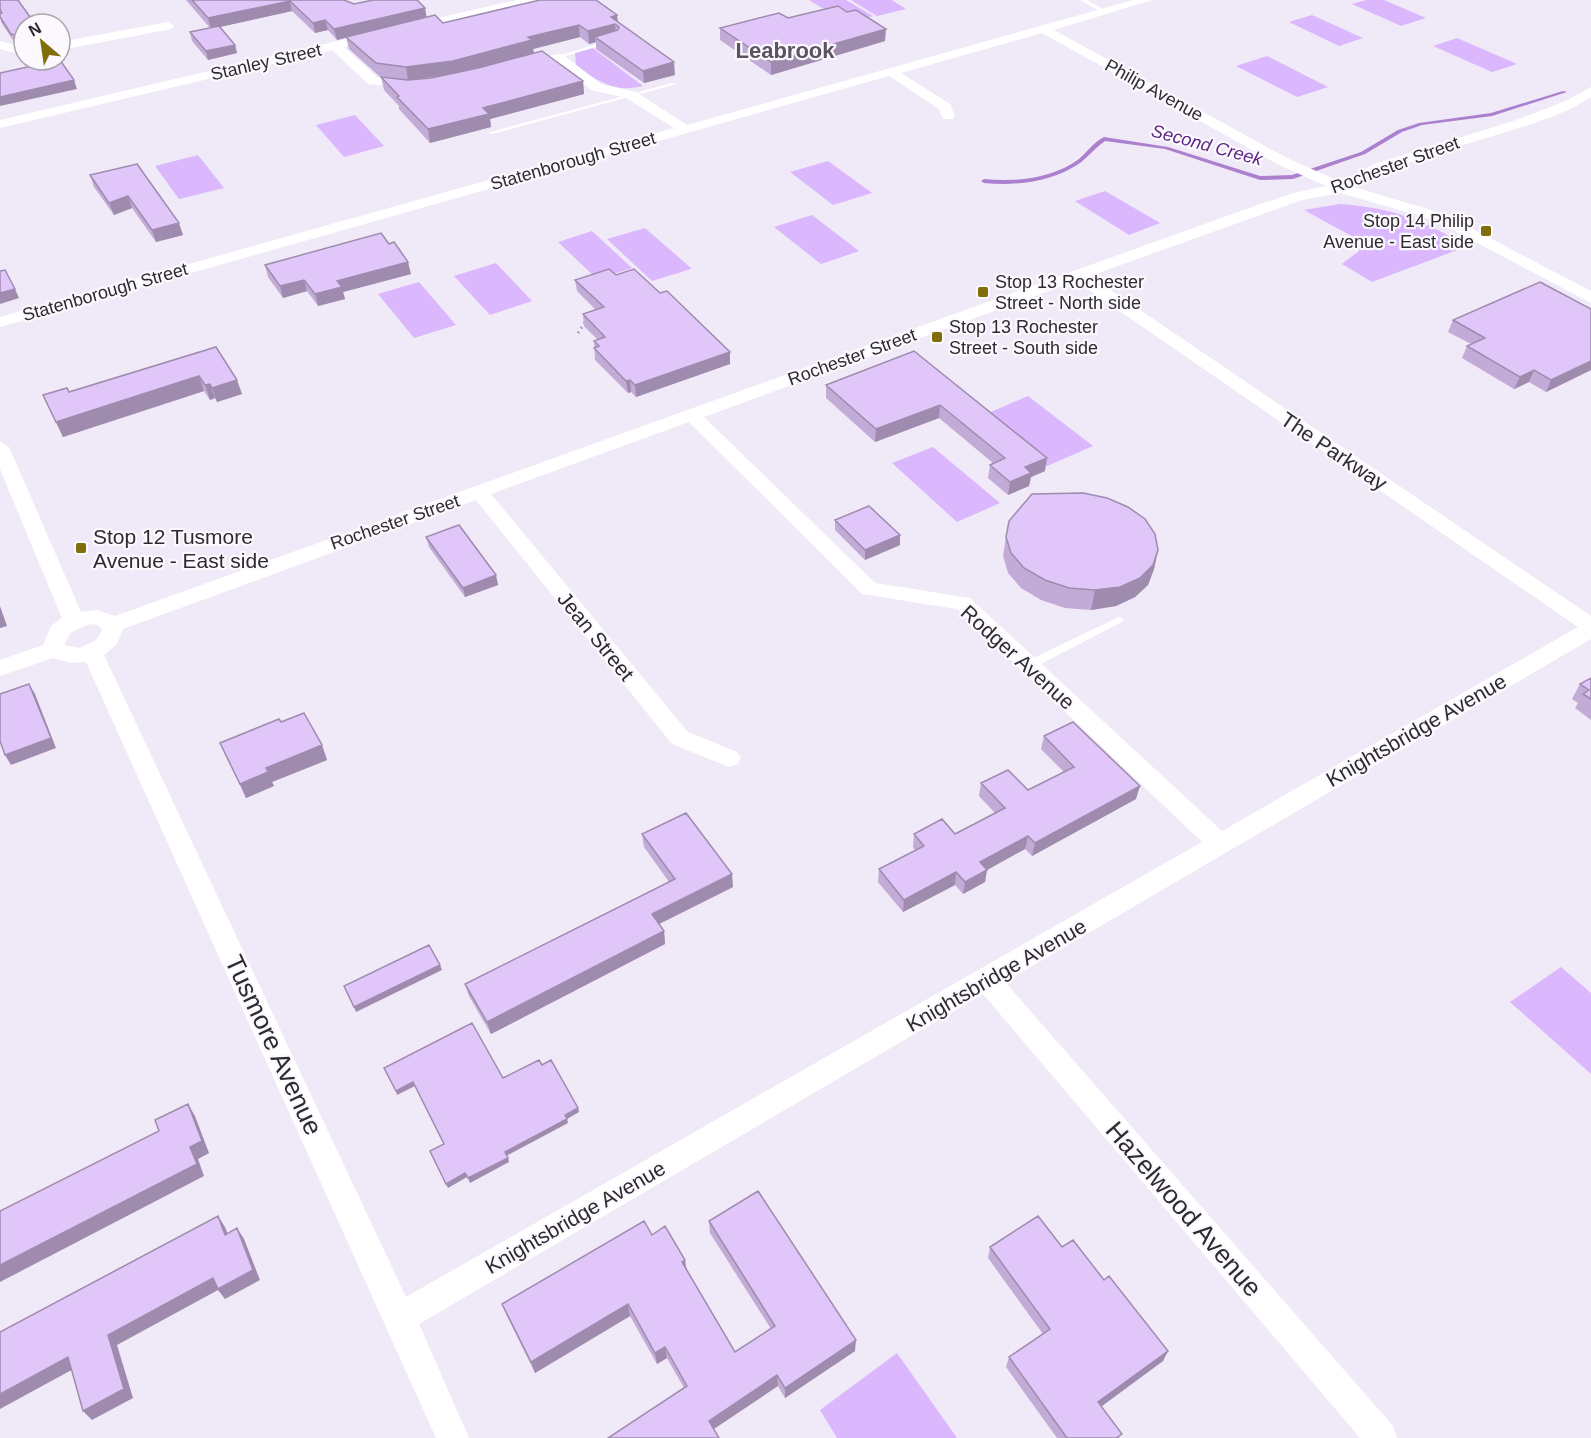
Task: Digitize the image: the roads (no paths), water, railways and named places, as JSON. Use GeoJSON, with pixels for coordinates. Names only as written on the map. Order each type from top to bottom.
{"type":"FeatureCollection","features":[{"type":"Feature","properties":{"kind":"street","name":"Stanley Street"},"geometry":{"type":"LineString","coordinates":[[0,124],[397,32],[466,11],[533,0]]}},
{"type":"Feature","properties":{"kind":"street","name":"Statenborough Street"},"geometry":{"type":"LineString","coordinates":[[0,322],[1146,0]]}},
{"type":"Feature","properties":{"kind":"street"},"geometry":{"type":"LineString","coordinates":[[72,44],[168,26]]}},
{"type":"Feature","properties":{"kind":"street","name":"Philip Avenue"},"geometry":{"type":"LineString","coordinates":[[1044,29],[1297,168],[1341,188],[1439,217],[1591,298]]}},
{"type":"Feature","properties":{"kind":"street"},"geometry":{"type":"LineString","coordinates":[[335,46],[373,81],[423,85]]}},
{"type":"Feature","properties":{"kind":"street"},"geometry":{"type":"LineString","coordinates":[[501,68],[542,57],[557,57],[596,87],[630,95],[686,130]]}},
{"type":"Feature","properties":{"kind":"street"},"geometry":{"type":"LineString","coordinates":[[891,72],[945,107],[948,116]]}},
{"type":"Feature","properties":{"kind":"street","name":"Rochester Street"},"geometry":{"type":"LineString","coordinates":[[112,625],[1299,196],[1341,188],[1379,167],[1521,123],[1573,103],[1590,92]]}},
{"type":"Feature","properties":{"kind":"street","name":"The Parkway"},"geometry":{"type":"LineString","coordinates":[[1078,275],[1591,628]]}},
{"type":"Feature","properties":{"kind":"street","name":"Rodger Avenue"},"geometry":{"type":"LineString","coordinates":[[692,416],[869,589],[963,603],[1220,844]]}},
{"type":"Feature","properties":{"kind":"street"},"geometry":{"type":"LineString","coordinates":[[0,447],[74,621]]}},
{"type":"Feature","properties":{"kind":"street","name":"Jean Street"},"geometry":{"type":"LineString","coordinates":[[480,493],[680,738],[729,758]]}},
{"type":"Feature","properties":{"kind":"street"},"geometry":{"type":"LineString","coordinates":[[0,668],[55,649],[70,656],[92,652],[110,639],[113,631],[112,625],[100,618],[74,621],[55,637],[55,649]]}},
{"type":"Feature","properties":{"kind":"street","name":"Knightsbridge Avenue"},"geometry":{"type":"LineString","coordinates":[[400,1318],[987,981],[1591,628]]}},
{"type":"Feature","properties":{"kind":"street","name":"Tusmore Avenue"},"geometry":{"type":"LineString","coordinates":[[92,652],[400,1318],[453,1438]]}},
{"type":"Feature","properties":{"kind":"street","name":"Hazelwood Avenue"},"geometry":{"type":"LineString","coordinates":[[987,981],[1381,1438]]}},
{"type":"Feature","properties":{"kind":"lane"},"geometry":{"type":"LineString","coordinates":[[1083,0],[1105,12]]}},
{"type":"Feature","properties":{"kind":"lane"},"geometry":{"type":"LineString","coordinates":[[557,57],[615,40]]}},
{"type":"Feature","properties":{"kind":"lane"},"geometry":{"type":"LineString","coordinates":[[490,133],[674,84]]}},
{"type":"Feature","properties":{"kind":"lane"},"geometry":{"type":"LineString","coordinates":[[1029,665],[1119,620]]}},
{"type":"Feature","properties":{"kind":"waterway","name":"Second Creek"},"geometry":{"type":"LineString","coordinates":[[984,181],[1009,182],[1046,177],[1079,161],[1104,139],[1166,148],[1260,178],[1293,177],[1363,153],[1400,131],[1421,124],[1492,114],[1565,92]]}},
{"type":"Feature","properties":{"kind":"place","name":"Stop 14 Philip Avenue - East side"},"geometry":{"type":"Point","coordinates":[1486,231]}},
{"type":"Feature","properties":{"kind":"place","name":"Stop 13 Rochester Street - North side"},"geometry":{"type":"Point","coordinates":[983,292]}},
{"type":"Feature","properties":{"kind":"place","name":"Stop 13 Rochester Street - South side"},"geometry":{"type":"Point","coordinates":[937,337]}},
{"type":"Feature","properties":{"kind":"place","name":"Stop 12 Tusmore Avenue - East side"},"geometry":{"type":"Point","coordinates":[81,548]}},
{"type":"Feature","properties":{"kind":"district","name":"Leabrook"},"geometry":{"type":"Point","coordinates":[785,50]}}]}
